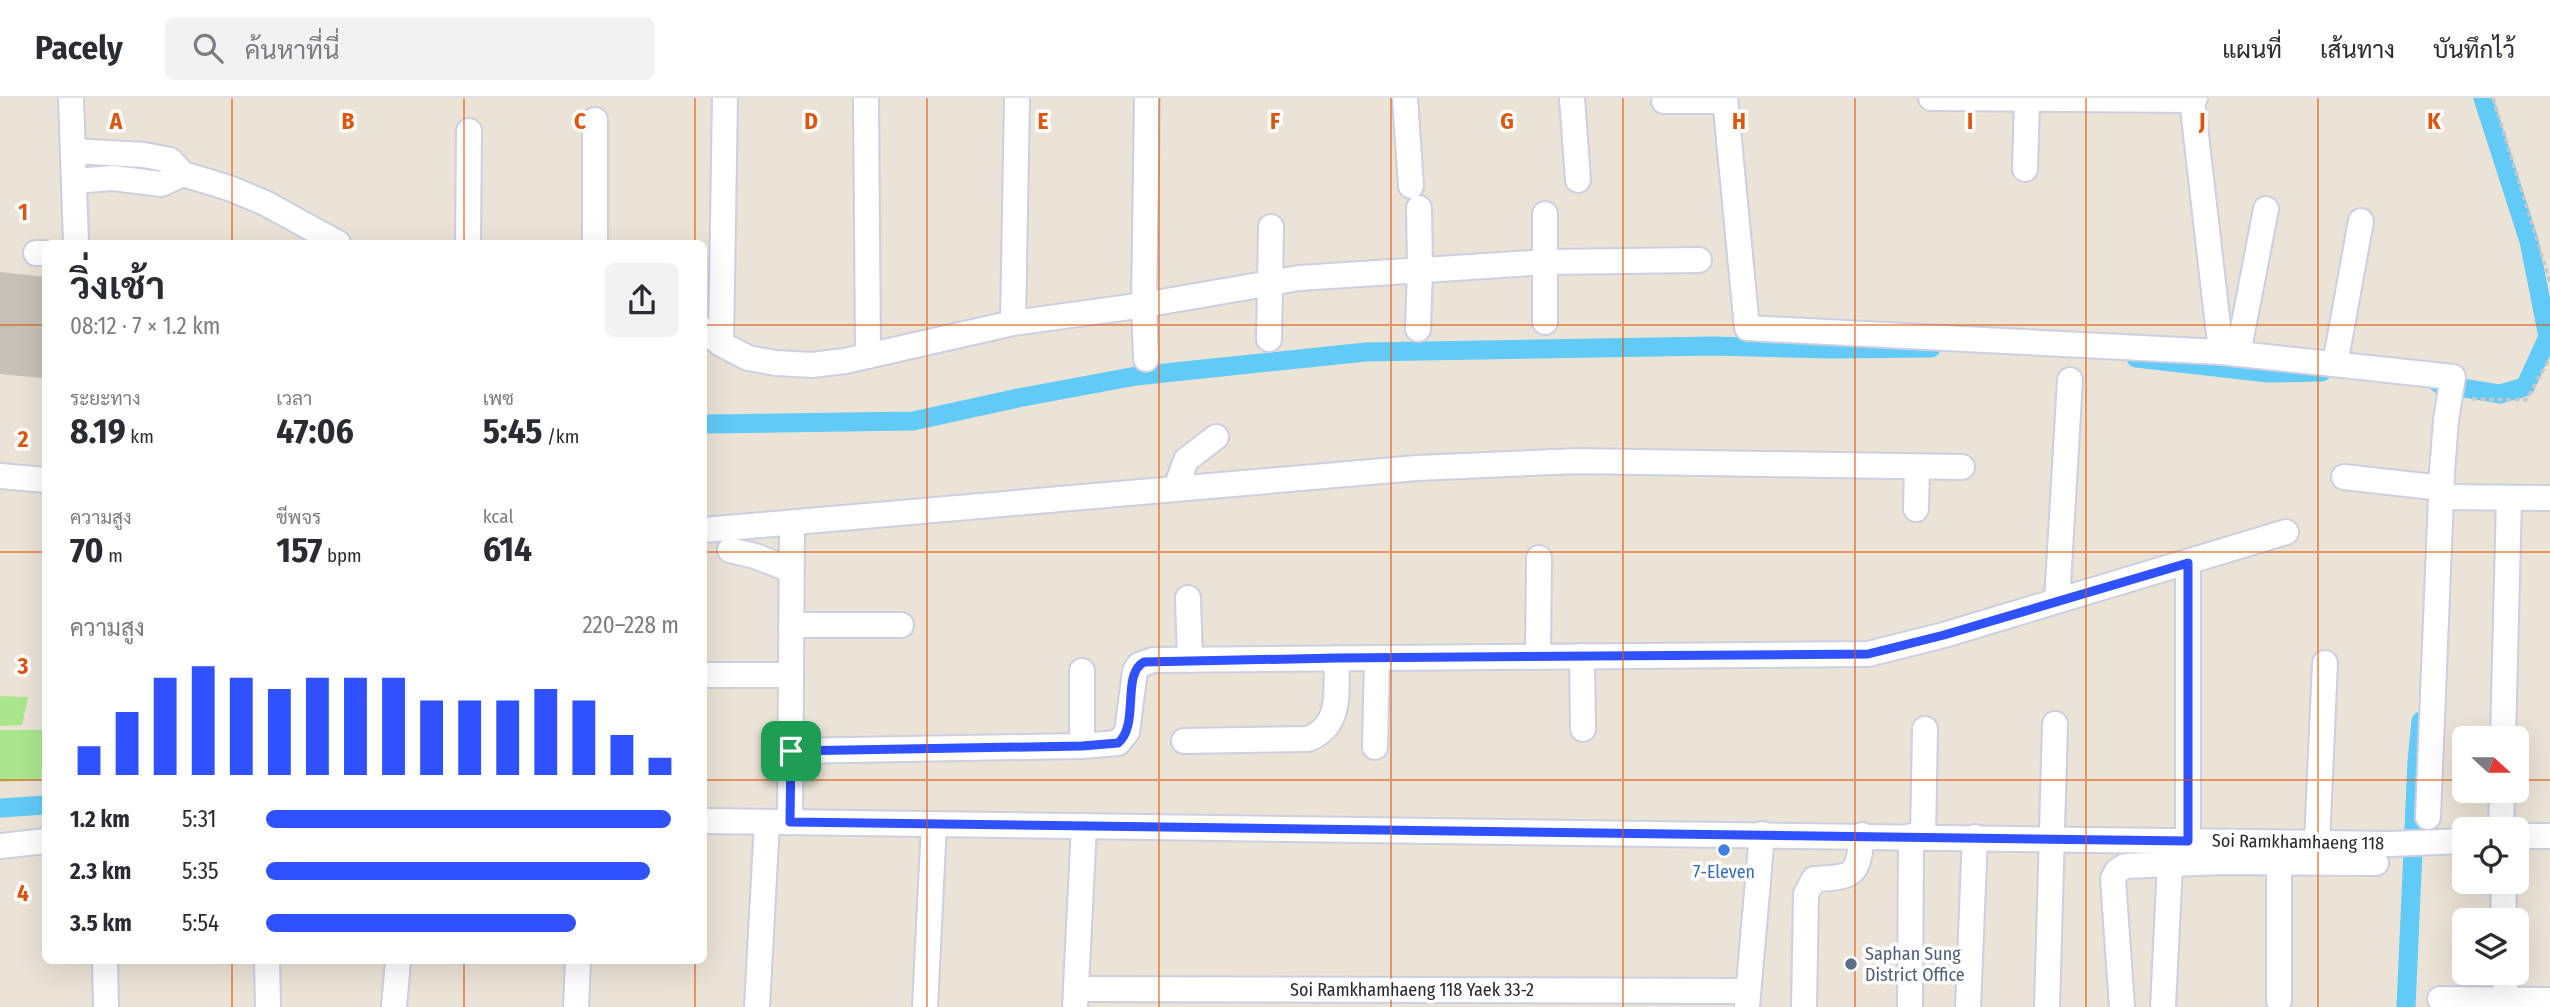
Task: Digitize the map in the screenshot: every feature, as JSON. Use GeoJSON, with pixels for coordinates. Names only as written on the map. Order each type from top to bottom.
{"type":"FeatureCollection","features":[{"type":"Feature","properties":{"kind":"street"},"geometry":{"type":"LineString","coordinates":[[71,98],[76,240]]}},
{"type":"Feature","properties":{"kind":"street"},"geometry":{"type":"LineString","coordinates":[[725,98],[712,337],[748,358],[776,363],[812,365],[868,356],[1013,323],[1144,305],[1299,278],[1546,262],[1699,260]]}},
{"type":"Feature","properties":{"kind":"street"},"geometry":{"type":"LineString","coordinates":[[866,98],[868,356]]}},
{"type":"Feature","properties":{"kind":"street"},"geometry":{"type":"LineString","coordinates":[[1013,323],[1017,98]]}},
{"type":"Feature","properties":{"kind":"street"},"geometry":{"type":"LineString","coordinates":[[1146,359],[1144,305],[1147,98]]}},
{"type":"Feature","properties":{"kind":"street"},"geometry":{"type":"LineString","coordinates":[[1405,98],[1420,269],[1418,329]]}},
{"type":"Feature","properties":{"kind":"street"},"geometry":{"type":"LineString","coordinates":[[1572,98],[1578,180]]}},
{"type":"Feature","properties":{"kind":"street"},"geometry":{"type":"LineString","coordinates":[[1931,98],[2193,99],[2230,353]]}},
{"type":"Feature","properties":{"kind":"street"},"geometry":{"type":"LineString","coordinates":[[1664,101],[1725,99],[1747,328],[2230,353],[2453,377],[2448,399],[2442,493],[2428,817]]}},
{"type":"Feature","properties":{"kind":"street"},"geometry":{"type":"LineString","coordinates":[[2025,169],[2027,99]]}},
{"type":"Feature","properties":{"kind":"street"},"geometry":{"type":"LineString","coordinates":[[595,120],[595,240]]}},
{"type":"Feature","properties":{"kind":"street"},"geometry":{"type":"LineString","coordinates":[[468,240],[469,131]]}},
{"type":"Feature","properties":{"kind":"street"},"geometry":{"type":"LineString","coordinates":[[74,151],[144,155],[170,160],[183,174],[232,189],[265,203],[330,240]]}},
{"type":"Feature","properties":{"kind":"street"},"geometry":{"type":"LineString","coordinates":[[74,181],[113,178],[162,184],[183,174]]}},
{"type":"Feature","properties":{"kind":"street"},"geometry":{"type":"LineString","coordinates":[[2230,353],[2266,209]]}},
{"type":"Feature","properties":{"kind":"street"},"geometry":{"type":"LineString","coordinates":[[1545,214],[1545,321]]}},
{"type":"Feature","properties":{"kind":"street"},"geometry":{"type":"LineString","coordinates":[[2335,364],[2361,221]]}},
{"type":"Feature","properties":{"kind":"street"},"geometry":{"type":"LineString","coordinates":[[1269,339],[1271,227]]}},
{"type":"Feature","properties":{"kind":"street"},"geometry":{"type":"LineString","coordinates":[[2057,601],[2070,380]]}},
{"type":"Feature","properties":{"kind":"street"},"geometry":{"type":"LineString","coordinates":[[1176,488],[1186,460],[1216,437]]}},
{"type":"Feature","properties":{"kind":"street"},"geometry":{"type":"LineString","coordinates":[[707,530],[1417,468],[1578,461],[1962,467]]}},
{"type":"Feature","properties":{"kind":"street"},"geometry":{"type":"LineString","coordinates":[[1916,509],[1917,467]]}},
{"type":"Feature","properties":{"kind":"street"},"geometry":{"type":"LineString","coordinates":[[0,476],[42,480]]}},
{"type":"Feature","properties":{"kind":"street"},"geometry":{"type":"LineString","coordinates":[[2344,477],[2469,497],[2550,498]]}},
{"type":"Feature","properties":{"kind":"street"},"geometry":{"type":"LineString","coordinates":[[2504,726],[2509,498]]}},
{"type":"Feature","properties":{"kind":"street"},"geometry":{"type":"LineString","coordinates":[[758,1007],[778,822],[791,751],[792,524]]}},
{"type":"Feature","properties":{"kind":"street"},"geometry":{"type":"LineString","coordinates":[[791,751],[1082,746],[1118,743],[1127,732],[1134,680],[1139,665],[1153,660],[1868,654],[1944,635],[2286,532]]}},
{"type":"Feature","properties":{"kind":"street"},"geometry":{"type":"LineString","coordinates":[[730,550],[791,570]]}},
{"type":"Feature","properties":{"kind":"street"},"geometry":{"type":"LineString","coordinates":[[1538,656],[1539,558]]}},
{"type":"Feature","properties":{"kind":"street"},"geometry":{"type":"LineString","coordinates":[[2188,563],[2188,841]]}},
{"type":"Feature","properties":{"kind":"street"},"geometry":{"type":"LineString","coordinates":[[1188,598],[1190,660]]}},
{"type":"Feature","properties":{"kind":"street"},"geometry":{"type":"LineString","coordinates":[[791,625],[901,625]]}},
{"type":"Feature","properties":{"kind":"street"},"geometry":{"type":"LineString","coordinates":[[1583,656],[1583,729]]}},
{"type":"Feature","properties":{"kind":"street"},"geometry":{"type":"LineString","coordinates":[[1375,747],[1377,657]]}},
{"type":"Feature","properties":{"kind":"street"},"geometry":{"type":"LineString","coordinates":[[1184,741],[1308,739],[1318,735],[1334,715],[1337,658]]}},
{"type":"Feature","properties":{"kind":"street"},"geometry":{"type":"LineString","coordinates":[[2317,843],[2325,663]]}},
{"type":"Feature","properties":{"kind":"street"},"geometry":{"type":"LineString","coordinates":[[1082,671],[1082,746]]}},
{"type":"Feature","properties":{"kind":"street"},"geometry":{"type":"LineString","coordinates":[[707,675],[790,675]]}},
{"type":"Feature","properties":{"kind":"street"},"geometry":{"type":"LineString","coordinates":[[2047,1007],[2055,724]]}},
{"type":"Feature","properties":{"kind":"street"},"geometry":{"type":"LineString","coordinates":[[1910,1007],[1917,836],[1925,729]]}},
{"type":"Feature","properties":{"kind":"street","name":"Soi Ramkhamhaeng 118"},"geometry":{"type":"LineString","coordinates":[[707,821],[2188,841],[2221,852],[2317,843],[2382,853],[2421,844],[2452,842]]}},
{"type":"Feature","properties":{"kind":"street"},"geometry":{"type":"LineString","coordinates":[[925,1007],[934,824]]}},
{"type":"Feature","properties":{"kind":"street"},"geometry":{"type":"LineString","coordinates":[[1076,998],[1084,826]]}},
{"type":"Feature","properties":{"kind":"street"},"geometry":{"type":"LineString","coordinates":[[1748,999],[1762,834]]}},
{"type":"Feature","properties":{"kind":"street"},"geometry":{"type":"LineString","coordinates":[[1804,1007],[1806,894],[1814,879],[1839,878],[1854,872],[1860,863],[1863,835]]}},
{"type":"Feature","properties":{"kind":"street"},"geometry":{"type":"LineString","coordinates":[[2529,836],[2550,835]]}},
{"type":"Feature","properties":{"kind":"street"},"geometry":{"type":"LineString","coordinates":[[1968,1007],[1975,837]]}},
{"type":"Feature","properties":{"kind":"street"},"geometry":{"type":"LineString","coordinates":[[0,846],[42,841]]}},
{"type":"Feature","properties":{"kind":"street"},"geometry":{"type":"LineString","coordinates":[[2122,1007],[2113,879],[2117,871],[2125,866],[2170,864],[2221,852],[2278,862],[2382,853]]}},
{"type":"Feature","properties":{"kind":"street"},"geometry":{"type":"LineString","coordinates":[[2278,862],[2279,1000]]}},
{"type":"Feature","properties":{"kind":"street"},"geometry":{"type":"LineString","coordinates":[[2163,1007],[2170,864]]}},
{"type":"Feature","properties":{"kind":"street"},"geometry":{"type":"LineString","coordinates":[[105,964],[106,1007]]}},
{"type":"Feature","properties":{"kind":"street"},"geometry":{"type":"LineString","coordinates":[[267,964],[268,1007]]}},
{"type":"Feature","properties":{"kind":"street"},"geometry":{"type":"LineString","coordinates":[[394,1007],[398,964]]}},
{"type":"Feature","properties":{"kind":"street"},"geometry":{"type":"LineString","coordinates":[[576,1007],[578,964]]}},
{"type":"Feature","properties":{"kind":"street"},"geometry":{"type":"LineString","coordinates":[[2505,985],[2506,1003]]}},
{"type":"Feature","properties":{"kind":"street","name":"Soi Ramkhamhaeng 118 Yaek 33-2"},"geometry":{"type":"LineString","coordinates":[[1076,998],[1748,999]]}},
{"type":"Feature","properties":{"kind":"street"},"geometry":{"type":"LineString","coordinates":[[2440,999],[2506,1003],[2550,1000]]}},
{"type":"Feature","properties":{"kind":"path"},"geometry":{"type":"LineString","coordinates":[[2493,98],[2550,282]]}},
{"type":"Feature","properties":{"kind":"path"},"geometry":{"type":"LineString","coordinates":[[2448,399],[2526,400],[2550,358]]}},
{"type":"Feature","properties":{"kind":"green space"},"geometry":{"type":"Polygon","coordinates":[[[0,696],[28,697],[22,725],[0,726],[0,696]]]}},
{"type":"Feature","properties":{"kind":"green space"},"geometry":{"type":"Polygon","coordinates":[[[0,730],[42,730],[41,780],[0,782],[0,730]]]}},
{"type":"Feature","properties":{"kind":"building"},"geometry":{"type":"Polygon","coordinates":[[[0,272],[42,277],[42,378],[0,374],[0,272]]]}},
{"type":"Feature","properties":{"kind":"waterway"},"geometry":{"type":"LineString","coordinates":[[2439,384],[2500,394],[2525,387],[2548,337],[2529,241],[2483,98]]}},
{"type":"Feature","properties":{"kind":"waterway"},"geometry":{"type":"LineString","coordinates":[[707,424],[913,421],[1136,376],[1366,352],[1713,346],[1931,348]]}},
{"type":"Feature","properties":{"kind":"waterway"},"geometry":{"type":"LineString","coordinates":[[2136,358],[2268,373],[2322,372]]}},
{"type":"Feature","properties":{"kind":"waterway"},"geometry":{"type":"LineString","coordinates":[[2406,1007],[2421,721]]}},
{"type":"Feature","properties":{"kind":"waterway"},"geometry":{"type":"LineString","coordinates":[[0,808],[42,805]]}},
{"type":"Feature","properties":{"kind":"place","name":"7-Eleven"},"geometry":{"type":"Point","coordinates":[1724,850]}},
{"type":"Feature","properties":{"kind":"place","name":"Saphan Sung District Office"},"geometry":{"type":"Point","coordinates":[1851,964]}},
{"type":"Feature","properties":{"kind":"route"},"geometry":{"type":"LineString","coordinates":[[2188,563],[2188,841],[790,822],[791,751],[1082,746],[1118,743],[1127,732],[1135,671],[1139,665],[1153,660],[1868,654],[1944,635],[2188,563]]}}]}
